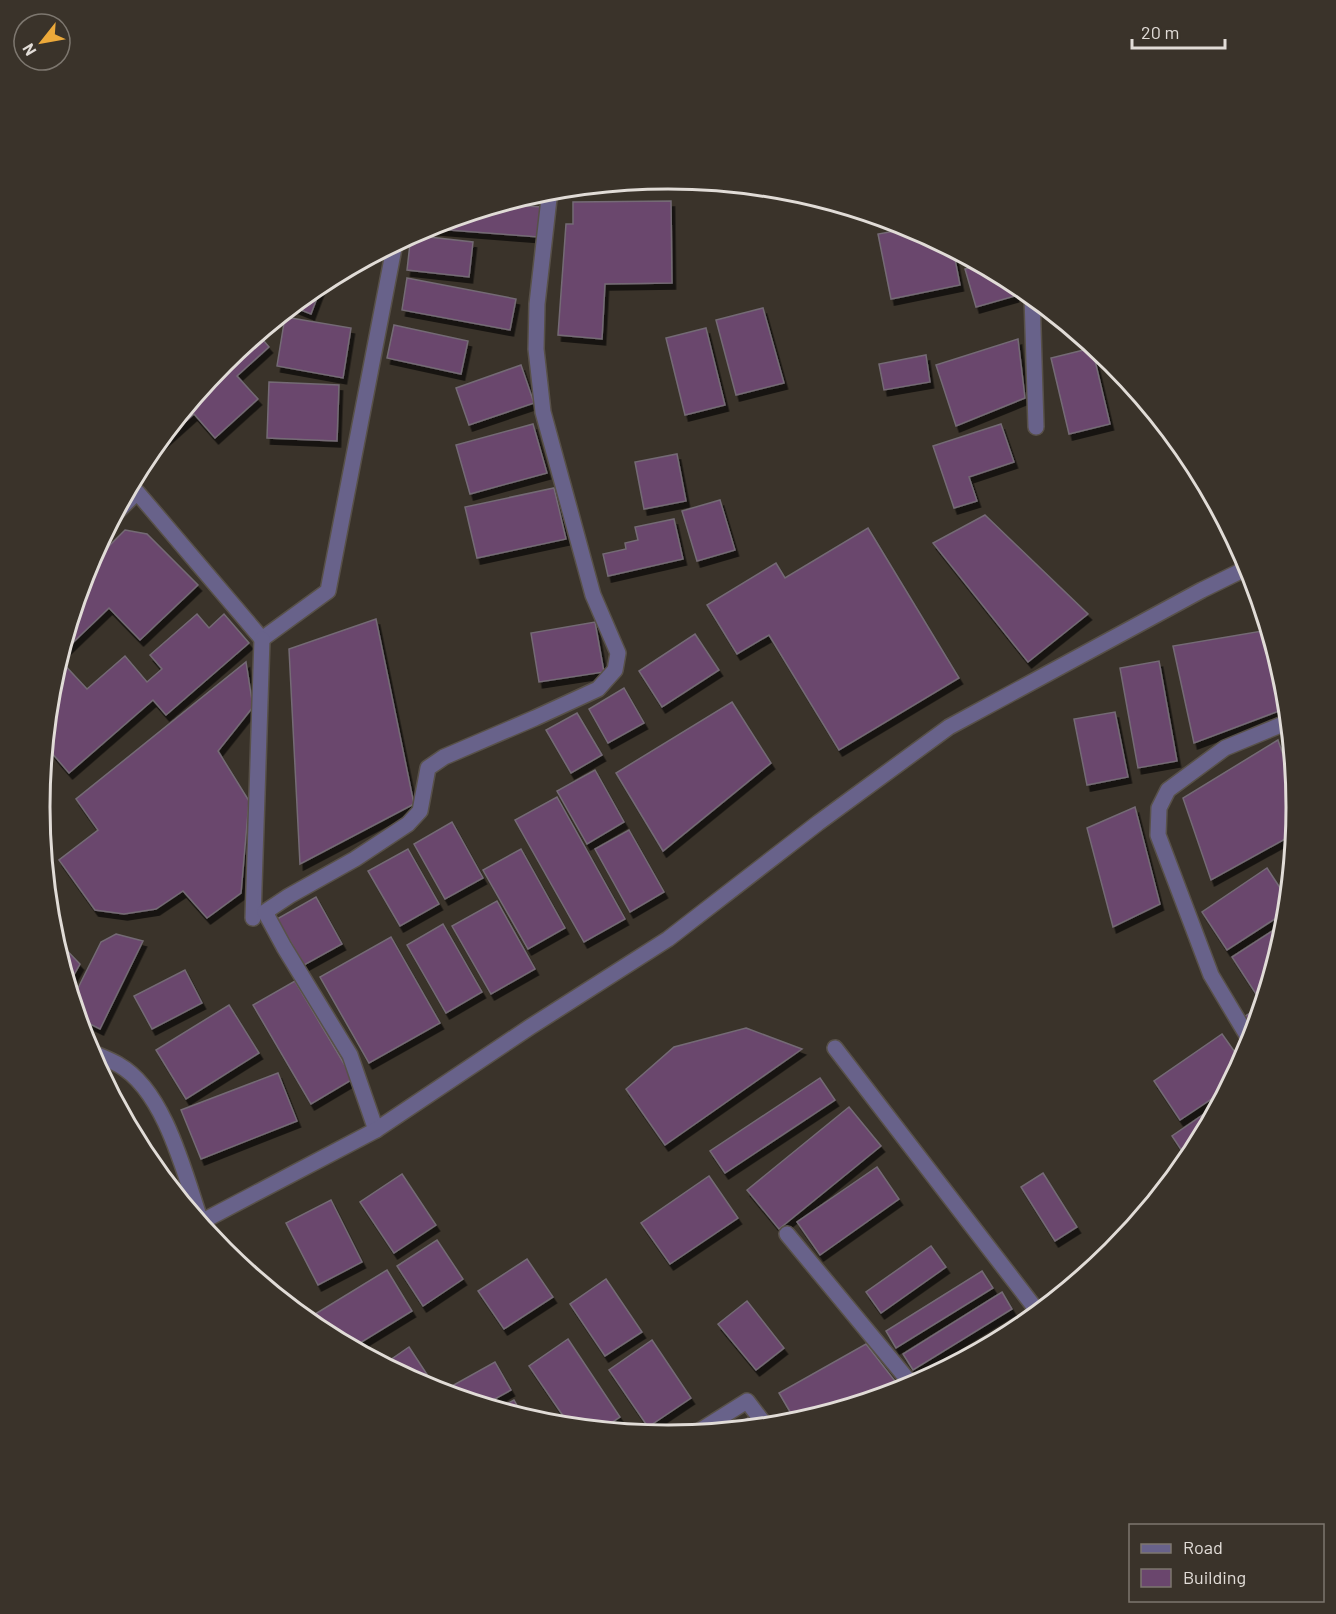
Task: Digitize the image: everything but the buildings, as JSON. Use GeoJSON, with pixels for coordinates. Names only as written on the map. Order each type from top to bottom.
{"type":"FeatureCollection","features":[{"type":"Feature","properties":{"kind":"street"},"geometry":{"type":"LineString","coordinates":[[376,1130],[350,1055],[265,912],[355,859],[408,824],[420,812],[428,768],[444,757],[598,688],[615,670],[618,653],[593,595],[543,412],[536,349],[537,304],[549,200]]}},
{"type":"Feature","properties":{"kind":"street"},"geometry":{"type":"LineString","coordinates":[[262,639],[328,591],[393,252]]}},
{"type":"Feature","properties":{"kind":"street"},"geometry":{"type":"LineString","coordinates":[[1032,307],[1036,427]]}},
{"type":"Feature","properties":{"kind":"street"},"geometry":{"type":"LineString","coordinates":[[134,495],[137,492],[262,639],[253,918]]}},
{"type":"Feature","properties":{"kind":"street"},"geometry":{"type":"LineString","coordinates":[[208,1221],[376,1130],[530,1027],[668,939],[818,823],[949,727],[1240,572]]}},
{"type":"Feature","properties":{"kind":"street"},"geometry":{"type":"LineString","coordinates":[[1244,1031],[1210,975],[1158,835],[1159,808],[1168,790],[1225,748],[1281,725]]}},
{"type":"Feature","properties":{"kind":"street"},"geometry":{"type":"LineString","coordinates":[[835,1048],[1033,1306]]}},
{"type":"Feature","properties":{"kind":"street"},"geometry":{"type":"LineString","coordinates":[[103,1057],[120,1065],[139,1082],[152,1099],[170,1131],[196,1207]]}},
{"type":"Feature","properties":{"kind":"street"},"geometry":{"type":"LineString","coordinates":[[787,1234],[906,1378]]}},
{"type":"Feature","properties":{"kind":"street"},"geometry":{"type":"LineString","coordinates":[[711,1424],[747,1401],[760,1418]]}}]}
